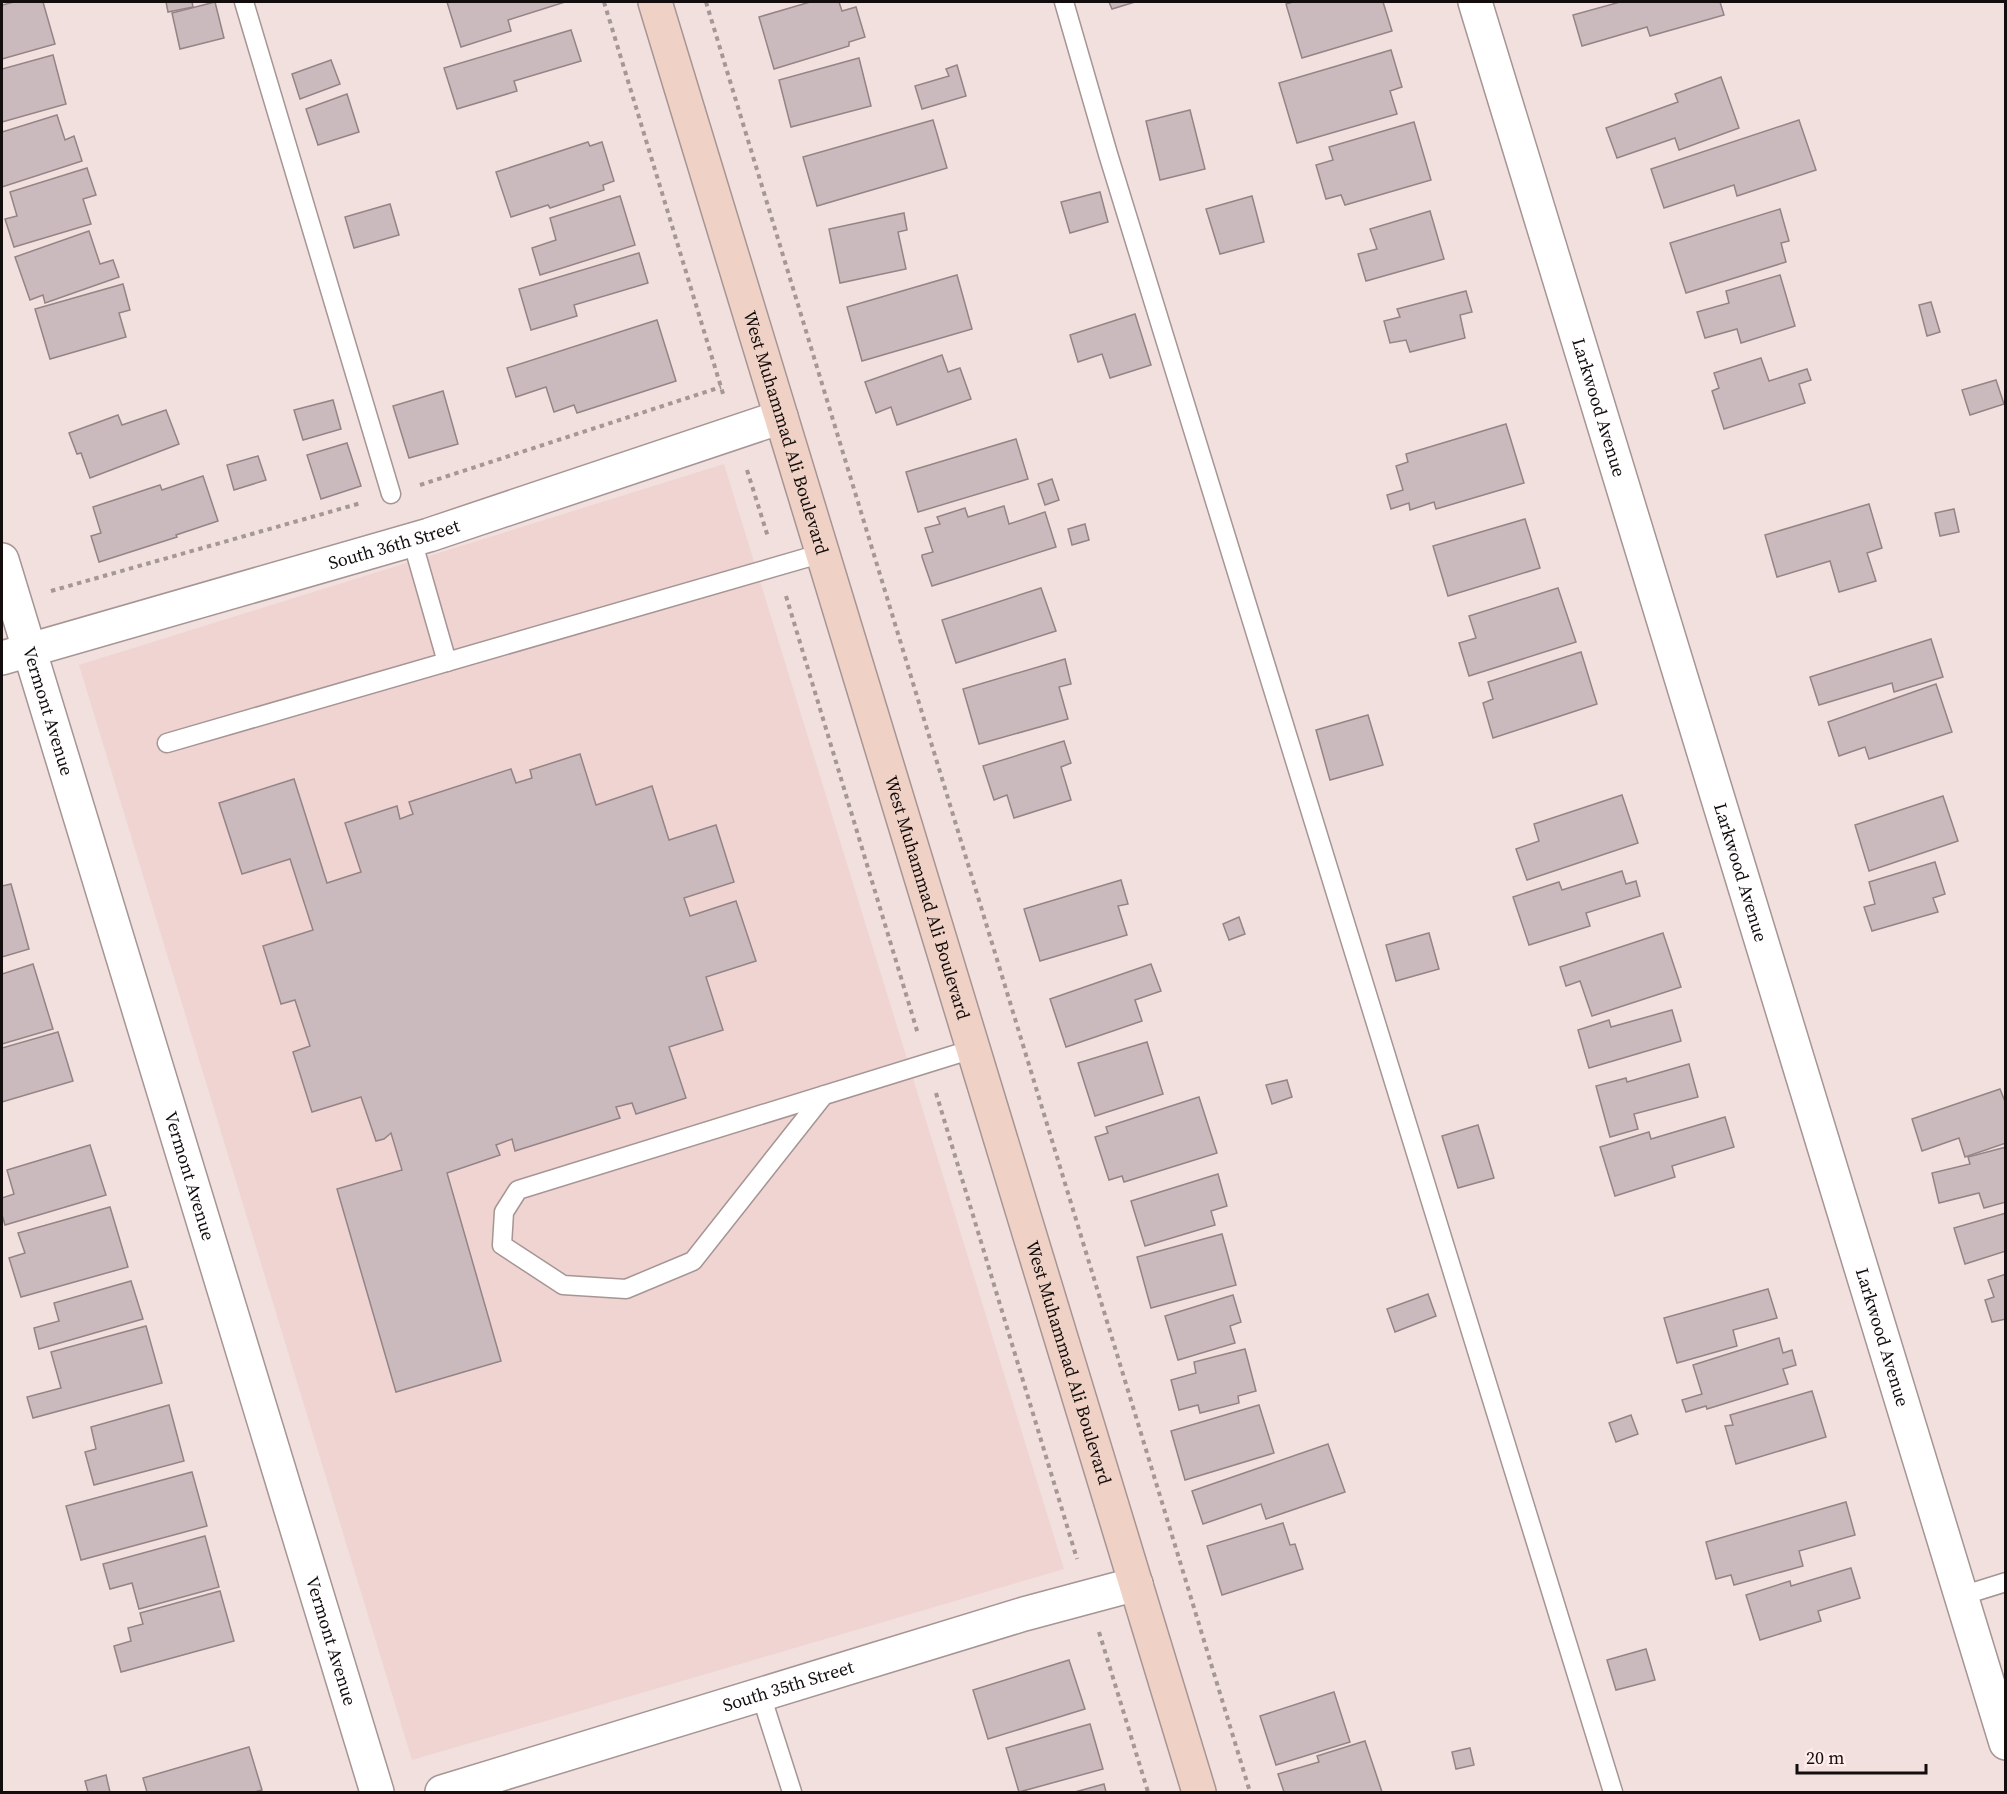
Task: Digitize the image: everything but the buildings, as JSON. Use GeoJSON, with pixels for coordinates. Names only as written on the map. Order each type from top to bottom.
{"type":"FeatureCollection","features":[{"type":"Feature","properties":{"kind":"street","name":"West Muhammad Ali Boulevard"},"geometry":{"type":"LineString","coordinates":[[655,2],[1200,1792]]}},
{"type":"Feature","properties":{"kind":"street","name":"Larkwood Avenue"},"geometry":{"type":"LineString","coordinates":[[1475,2],[2006,1743]]}},
{"type":"Feature","properties":{"kind":"street","name":"South 36th Street"},"geometry":{"type":"LineString","coordinates":[[15,654],[412,540],[781,417]]}},
{"type":"Feature","properties":{"kind":"street","name":"Vermont Avenue"},"geometry":{"type":"LineString","coordinates":[[2,560],[15,654],[377,1792]]}},
{"type":"Feature","properties":{"kind":"street","name":"South 35th Street"},"geometry":{"type":"LineString","coordinates":[[442,1792],[1024,1614],[1136,1584]]}},
{"type":"Feature","properties":{"kind":"lane"},"geometry":{"type":"LineString","coordinates":[[244,2],[391,494]]}},
{"type":"Feature","properties":{"kind":"lane"},"geometry":{"type":"LineString","coordinates":[[1064,2],[1108,154],[1613,1792]]}},
{"type":"Feature","properties":{"kind":"lane"},"geometry":{"type":"LineString","coordinates":[[412,540],[447,662]]}},
{"type":"Feature","properties":{"kind":"lane"},"geometry":{"type":"LineString","coordinates":[[167,743],[823,553]]}},
{"type":"Feature","properties":{"kind":"lane"},"geometry":{"type":"LineString","coordinates":[[824,1095],[693,1261],[626,1289],[562,1285],[502,1245],[504,1212],[518,1190],[927,1063],[973,1049]]}},
{"type":"Feature","properties":{"kind":"lane"},"geometry":{"type":"LineString","coordinates":[[1961,1596],[2006,1582]]}},
{"type":"Feature","properties":{"kind":"lane"},"geometry":{"type":"LineString","coordinates":[[761,1695],[792,1792]]}},
{"type":"Feature","properties":{"kind":"path"},"geometry":{"type":"LineString","coordinates":[[604,2],[1148,1792]]}},
{"type":"Feature","properties":{"kind":"path"},"geometry":{"type":"LineString","coordinates":[[706,2],[1250,1792]]}},
{"type":"Feature","properties":{"kind":"shaded area"},"geometry":{"type":"Polygon","coordinates":[[[724,464],[1064,1569],[412,1760],[79,665],[724,464]]]}}]}
